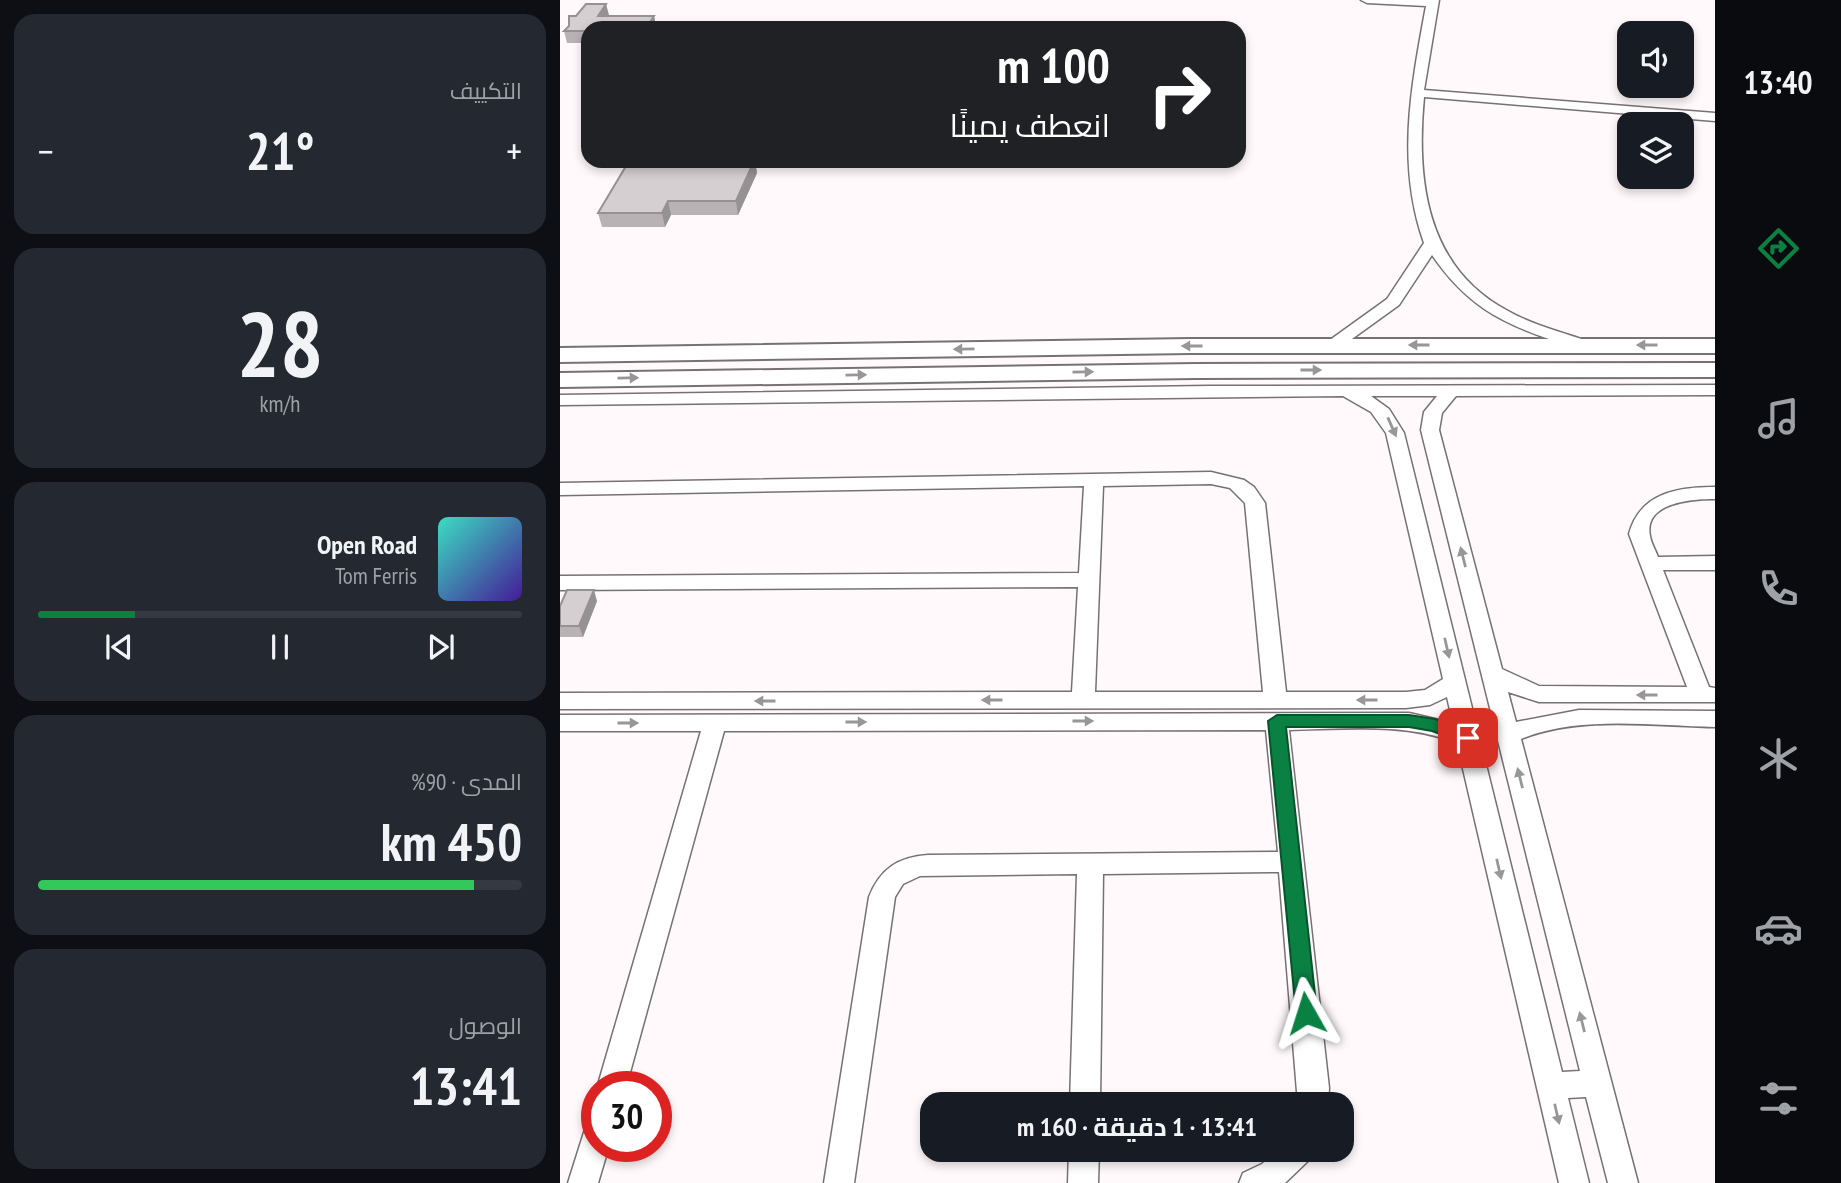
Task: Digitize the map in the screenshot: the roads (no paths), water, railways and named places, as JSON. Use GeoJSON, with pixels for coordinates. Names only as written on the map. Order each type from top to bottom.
{"type":"FeatureCollection","features":[{"type":"Feature","properties":{"kind":"street"},"geometry":{"type":"LineString","coordinates":[[1367,0],[1433,2],[1417,93],[1412,174],[1430,246],[1453,275],[1492,309],[1581,345]]}},
{"type":"Feature","properties":{"kind":"street"},"geometry":{"type":"LineString","coordinates":[[1417,93],[1715,117]]}},
{"type":"Feature","properties":{"kind":"street"},"geometry":{"type":"LineString","coordinates":[[1332,345],[1393,302],[1430,246]]}},
{"type":"Feature","properties":{"kind":"street"},"geometry":{"type":"LineString","coordinates":[[560,355],[1332,345],[1715,346]]}},
{"type":"Feature","properties":{"kind":"street"},"geometry":{"type":"LineString","coordinates":[[560,400],[1451,390],[1699,384],[1715,370]]}},
{"type":"Feature","properties":{"kind":"street"},"geometry":{"type":"LineString","coordinates":[[560,380],[1196,371],[1699,384]]}},
{"type":"Feature","properties":{"kind":"street"},"geometry":{"type":"LineString","coordinates":[[1451,390],[1433,412],[1430,429],[1623,1183]]}},
{"type":"Feature","properties":{"kind":"street"},"geometry":{"type":"LineString","coordinates":[[1338,391],[1380,409],[1389,418],[1395,433],[1574,1183]]}},
{"type":"Feature","properties":{"kind":"street"},"geometry":{"type":"LineString","coordinates":[[560,489],[1211,478],[1227,480],[1250,493],[1255,503],[1314,1092]]}},
{"type":"Feature","properties":{"kind":"street"},"geometry":{"type":"LineString","coordinates":[[1083,700],[1094,480]]}},
{"type":"Feature","properties":{"kind":"street"},"geometry":{"type":"LineString","coordinates":[[1493,674],[1523,690],[1539,694],[1708,695],[1639,534],[1641,520],[1649,509],[1680,494],[1715,493]]}},
{"type":"Feature","properties":{"kind":"street"},"geometry":{"type":"LineString","coordinates":[[1651,564],[1715,563]]}},
{"type":"Feature","properties":{"kind":"street"},"geometry":{"type":"LineString","coordinates":[[560,583],[1089,580]]}},
{"type":"Feature","properties":{"kind":"street"},"geometry":{"type":"LineString","coordinates":[[1407,710],[1455,681]]}},
{"type":"Feature","properties":{"kind":"street"},"geometry":{"type":"LineString","coordinates":[[560,701],[1083,700],[1276,710]]}},
{"type":"Feature","properties":{"kind":"street"},"geometry":{"type":"LineString","coordinates":[[560,723],[715,723],[1276,710],[1407,710],[1468,738]]}},
{"type":"Feature","properties":{"kind":"street"},"geometry":{"type":"LineString","coordinates":[[1509,734],[1523,727],[1550,721],[1715,719]]}},
{"type":"Feature","properties":{"kind":"street"},"geometry":{"type":"LineString","coordinates":[[616,1071],[715,723]]}},
{"type":"Feature","properties":{"kind":"street"},"geometry":{"type":"LineString","coordinates":[[839,1183],[882,897],[892,877],[915,866],[1291,862]]}},
{"type":"Feature","properties":{"kind":"street"},"geometry":{"type":"LineString","coordinates":[[1085,1092],[1090,863]]}},
{"type":"Feature","properties":{"kind":"street"},"geometry":{"type":"LineString","coordinates":[[1550,1085],[1598,1084]]}},
{"type":"Feature","properties":{"kind":"street"},"geometry":{"type":"LineString","coordinates":[[583,1183],[589,1162]]}},
{"type":"Feature","properties":{"kind":"street"},"geometry":{"type":"LineString","coordinates":[[1083,1183],[1084,1162]]}},
{"type":"Feature","properties":{"kind":"street"},"geometry":{"type":"LineString","coordinates":[[1254,1183],[1273,1174],[1286,1162]]}}]}
